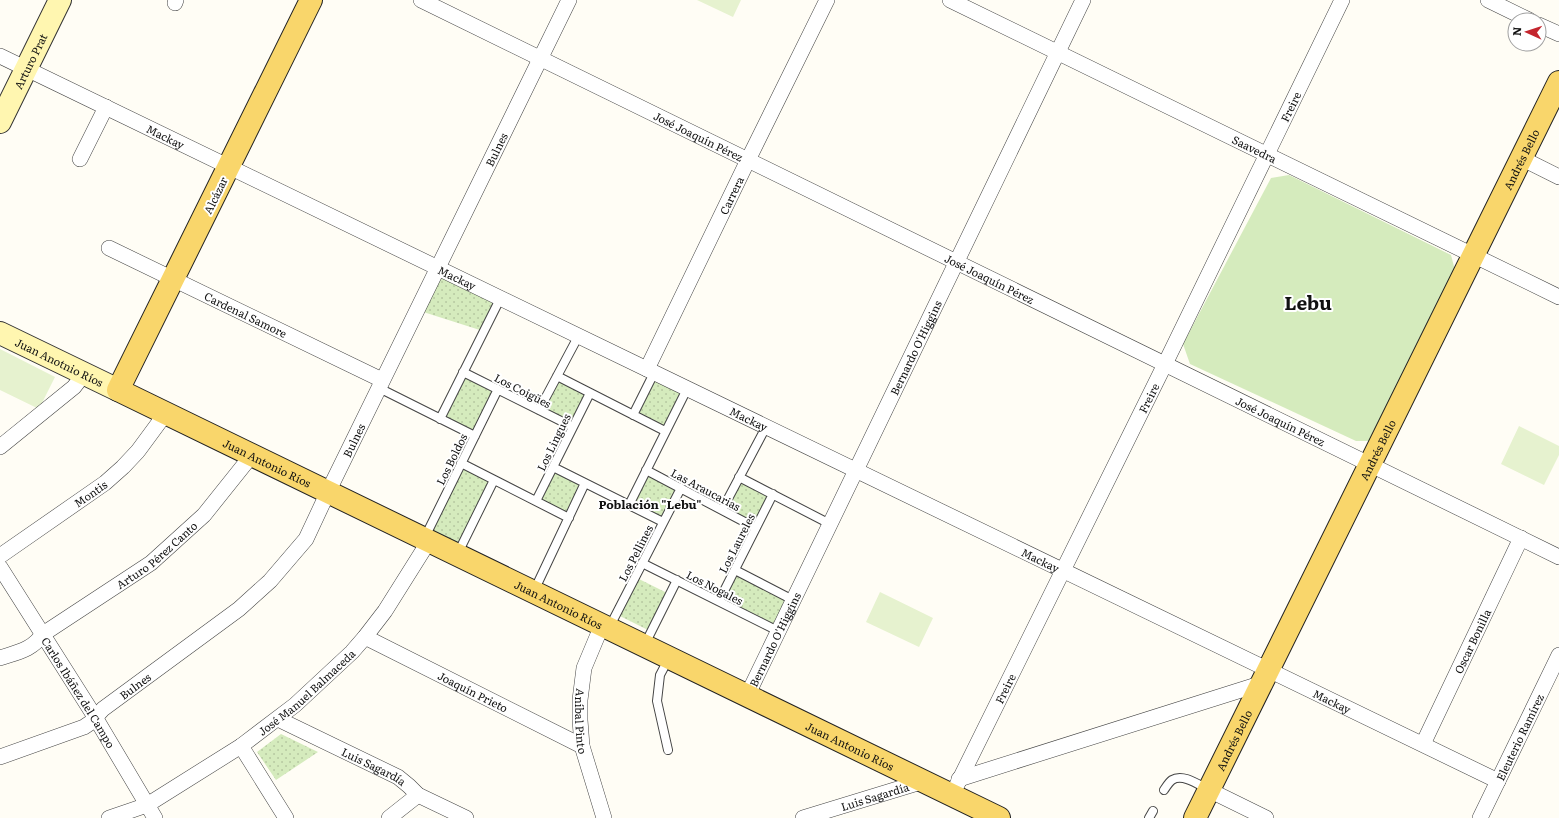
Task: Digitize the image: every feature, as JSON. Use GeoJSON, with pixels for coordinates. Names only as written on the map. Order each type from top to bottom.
{"type":"FeatureCollection","features":[{"type":"Feature","properties":{"kind":"main road","name":"Arturo Prat"},"geometry":{"type":"LineString","coordinates":[[0,122],[60,0]]}},
{"type":"Feature","properties":{"kind":"main road","name":"Alcázar"},"geometry":{"type":"LineString","coordinates":[[118,390],[311,0]]}},
{"type":"Feature","properties":{"kind":"main road","name":"Andrés Bello"},"geometry":{"type":"LineString","coordinates":[[1195,818],[1559,82]]}},
{"type":"Feature","properties":{"kind":"main road","name":"Juan Anotnio Ríos"},"geometry":{"type":"LineString","coordinates":[[0,334],[118,390]]}},
{"type":"Feature","properties":{"kind":"main road","name":"Juan Antonio Ríos"},"geometry":{"type":"LineString","coordinates":[[118,390],[924,781],[956,787],[999,818]]}},
{"type":"Feature","properties":{"kind":"street","name":"José Joaquín Pérez"},"geometry":{"type":"LineString","coordinates":[[421,0],[1559,557]]}},
{"type":"Feature","properties":{"kind":"street","name":"Bulnes"},"geometry":{"type":"LineString","coordinates":[[0,757],[84,727],[103,709],[239,609],[270,581],[306,539],[569,0]]}},
{"type":"Feature","properties":{"kind":"street","name":"Carrera"},"geometry":{"type":"LineString","coordinates":[[651,371],[748,160],[827,0]]}},
{"type":"Feature","properties":{"kind":"street","name":"Saavedra"},"geometry":{"type":"LineString","coordinates":[[950,0],[1559,297]]}},
{"type":"Feature","properties":{"kind":"street","name":"Bernardo O'Higgins"},"geometry":{"type":"LineString","coordinates":[[747,696],[1083,0]]}},
{"type":"Feature","properties":{"kind":"street","name":"Freire"},"geometry":{"type":"LineString","coordinates":[[956,787],[1165,364],[1342,0]]}},
{"type":"Feature","properties":{"kind":"street"},"geometry":{"type":"LineString","coordinates":[[1488,0],[1513,12]]}},
{"type":"Feature","properties":{"kind":"street"},"geometry":{"type":"LineString","coordinates":[[1547,29],[1559,34]]}},
{"type":"Feature","properties":{"kind":"street","name":"Mackay"},"geometry":{"type":"LineString","coordinates":[[0,56],[501,297],[1063,571],[1266,677],[1423,744],[1498,781]]}},
{"type":"Feature","properties":{"kind":"street"},"geometry":{"type":"LineString","coordinates":[[80,159],[106,107]]}},
{"type":"Feature","properties":{"kind":"street"},"geometry":{"type":"LineString","coordinates":[[1521,158],[1559,177]]}},
{"type":"Feature","properties":{"kind":"street","name":"Cardenal Samore"},"geometry":{"type":"LineString","coordinates":[[109,248],[381,384]]}},
{"type":"Feature","properties":{"kind":"street"},"geometry":{"type":"LineString","coordinates":[[0,447],[74,387],[84,374]]}},
{"type":"Feature","properties":{"kind":"street","name":"Montis"},"geometry":{"type":"LineString","coordinates":[[0,556],[106,483],[138,451],[166,413]]}},
{"type":"Feature","properties":{"kind":"street","name":"Arturo Pérez Canto"},"geometry":{"type":"LineString","coordinates":[[0,658],[31,647],[38,642],[43,634],[151,563],[204,515],[252,455]]}},
{"type":"Feature","properties":{"kind":"street","name":"Oscar Bonilla"},"geometry":{"type":"LineString","coordinates":[[1423,744],[1521,538]]}},
{"type":"Feature","properties":{"kind":"street","name":"José Manuel Balmaceda"},"geometry":{"type":"LineString","coordinates":[[109,818],[148,805],[241,746],[295,705],[330,673],[365,637],[385,611],[426,540]]}},
{"type":"Feature","properties":{"kind":"street","name":"Carlos Ibáñez del Campo"},"geometry":{"type":"LineString","coordinates":[[0,567],[95,717],[155,818]]}},
{"type":"Feature","properties":{"kind":"street","name":"Aníbal Pinto"},"geometry":{"type":"LineString","coordinates":[[604,818],[582,746],[580,714],[582,682],[590,652],[606,627]]}},
{"type":"Feature","properties":{"kind":"street","name":"Joaquín Prieto"},"geometry":{"type":"LineString","coordinates":[[365,637],[582,746]]}},
{"type":"Feature","properties":{"kind":"street","name":"Eleuterio Ramírez"},"geometry":{"type":"LineString","coordinates":[[1480,818],[1559,655]]}},
{"type":"Feature","properties":{"kind":"street"},"geometry":{"type":"LineString","coordinates":[[956,787],[1266,677]]}},
{"type":"Feature","properties":{"kind":"street","name":"Luis Sagardía"},"geometry":{"type":"LineString","coordinates":[[278,718],[398,777],[418,795],[461,817]]}},
{"type":"Feature","properties":{"kind":"street"},"geometry":{"type":"LineString","coordinates":[[241,746],[286,818]]}},
{"type":"Feature","properties":{"kind":"street","name":"Luis Sagardía"},"geometry":{"type":"LineString","coordinates":[[803,818],[829,814],[924,781]]}},
{"type":"Feature","properties":{"kind":"street"},"geometry":{"type":"LineString","coordinates":[[1209,790],[1266,818]]}},
{"type":"Feature","properties":{"kind":"street"},"geometry":{"type":"LineString","coordinates":[[389,818],[418,795]]}},
{"type":"Feature","properties":{"kind":"lane"},"geometry":{"type":"LineString","coordinates":[[440,419],[501,297]]}},
{"type":"Feature","properties":{"kind":"lane"},"geometry":{"type":"LineString","coordinates":[[539,410],[578,335]]}},
{"type":"Feature","properties":{"kind":"lane"},"geometry":{"type":"LineString","coordinates":[[633,415],[651,371]]}},
{"type":"Feature","properties":{"kind":"lane","name":"Los Coigües"},"geometry":{"type":"LineString","coordinates":[[463,372],[573,427]]}},
{"type":"Feature","properties":{"kind":"lane"},"geometry":{"type":"LineString","coordinates":[[557,376],[665,431]]}},
{"type":"Feature","properties":{"kind":"lane"},"geometry":{"type":"LineString","coordinates":[[381,384],[440,419],[475,436]]}},
{"type":"Feature","properties":{"kind":"lane","name":"Los Boldos"},"geometry":{"type":"LineString","coordinates":[[426,540],[498,389]]}},
{"type":"Feature","properties":{"kind":"lane"},"geometry":{"type":"LineString","coordinates":[[628,505],[687,389]]}},
{"type":"Feature","properties":{"kind":"lane","name":"Los Lingues"},"geometry":{"type":"LineString","coordinates":[[536,501],[590,393]]}},
{"type":"Feature","properties":{"kind":"lane"},"geometry":{"type":"LineString","coordinates":[[722,510],[766,427]]}},
{"type":"Feature","properties":{"kind":"lane"},"geometry":{"type":"LineString","coordinates":[[461,464],[569,518]]}},
{"type":"Feature","properties":{"kind":"lane"},"geometry":{"type":"LineString","coordinates":[[553,467],[664,522]]}},
{"type":"Feature","properties":{"kind":"lane","name":"Las Araucarias"},"geometry":{"type":"LineString","coordinates":[[646,470],[756,528]]}},
{"type":"Feature","properties":{"kind":"lane"},"geometry":{"type":"LineString","coordinates":[[739,477],[830,524]]}},
{"type":"Feature","properties":{"kind":"lane"},"geometry":{"type":"LineString","coordinates":[[457,555],[494,480]]}},
{"type":"Feature","properties":{"kind":"lane"},"geometry":{"type":"LineString","coordinates":[[534,592],[585,483]]}},
{"type":"Feature","properties":{"kind":"lane","name":"Los Pellines"},"geometry":{"type":"LineString","coordinates":[[606,627],[642,563],[681,488]]}},
{"type":"Feature","properties":{"kind":"lane","name":"Los Laureles"},"geometry":{"type":"LineString","coordinates":[[719,601],[773,494]]}},
{"type":"Feature","properties":{"kind":"lane","name":"Los Nogales"},"geometry":{"type":"LineString","coordinates":[[642,563],[778,631]]}},
{"type":"Feature","properties":{"kind":"lane"},"geometry":{"type":"LineString","coordinates":[[735,570],[793,600]]}},
{"type":"Feature","properties":{"kind":"lane"},"geometry":{"type":"LineString","coordinates":[[644,646],[677,580]]}},
{"type":"Feature","properties":{"kind":"lane"},"geometry":{"type":"LineString","coordinates":[[668,750],[657,701],[660,675],[669,658]]}},
{"type":"Feature","properties":{"kind":"lane"},"geometry":{"type":"LineString","coordinates":[[1164,790],[1171,780],[1184,778],[1209,790]]}},
{"type":"Feature","properties":{"kind":"green space"},"geometry":{"type":"Polygon","coordinates":[[[697,0],[741,0],[733,17],[697,0]]]}},
{"type":"Feature","properties":{"kind":"green space"},"geometry":{"type":"Polygon","coordinates":[[[1289,175],[1451,255],[1456,274],[1371,441],[1356,441],[1190,364],[1183,344],[1271,178],[1289,175]]]}},
{"type":"Feature","properties":{"kind":"green space"},"geometry":{"type":"Polygon","coordinates":[[[438,267],[501,297],[483,331],[417,310],[438,267]]]}},
{"type":"Feature","properties":{"kind":"green space"},"geometry":{"type":"Polygon","coordinates":[[[0,349],[55,377],[39,409],[0,390],[0,349]]]}},
{"type":"Feature","properties":{"kind":"green space"},"geometry":{"type":"Polygon","coordinates":[[[463,372],[497,389],[475,436],[440,419],[463,372]]]}},
{"type":"Feature","properties":{"kind":"green space"},"geometry":{"type":"Polygon","coordinates":[[[654,373],[687,389],[665,431],[633,415],[654,373]]]}},
{"type":"Feature","properties":{"kind":"green space"},"geometry":{"type":"Polygon","coordinates":[[[557,376],[590,393],[573,427],[539,410],[557,376]]]}},
{"type":"Feature","properties":{"kind":"green space"},"geometry":{"type":"Polygon","coordinates":[[[1519,426],[1559,446],[1559,455],[1544,485],[1501,464],[1519,426]]]}},
{"type":"Feature","properties":{"kind":"green space"},"geometry":{"type":"Polygon","coordinates":[[[461,463],[494,480],[457,555],[424,539],[461,463]]]}},
{"type":"Feature","properties":{"kind":"green space"},"geometry":{"type":"Polygon","coordinates":[[[553,467],[585,483],[569,518],[536,501],[553,467]]]}},
{"type":"Feature","properties":{"kind":"green space"},"geometry":{"type":"Polygon","coordinates":[[[646,470],[681,488],[663,522],[629,505],[646,470]]]}},
{"type":"Feature","properties":{"kind":"green space"},"geometry":{"type":"Polygon","coordinates":[[[739,477],[773,494],[756,528],[722,510],[739,477]]]}},
{"type":"Feature","properties":{"kind":"green space"},"geometry":{"type":"Polygon","coordinates":[[[735,570],[793,600],[778,631],[719,601],[735,570]]]}},
{"type":"Feature","properties":{"kind":"green space"},"geometry":{"type":"Polygon","coordinates":[[[639,579],[667,593],[648,630],[620,616],[639,579]]]}},
{"type":"Feature","properties":{"kind":"green space"},"geometry":{"type":"Polygon","coordinates":[[[880,592],[933,618],[919,647],[866,622],[880,592]]]}},
{"type":"Feature","properties":{"kind":"green space"},"geometry":{"type":"Polygon","coordinates":[[[281,734],[318,752],[276,780],[257,752],[281,734]]]}},
{"type":"Feature","properties":{"kind":"district","name":"Lebu"},"geometry":{"type":"Point","coordinates":[1308,302]}},
{"type":"Feature","properties":{"kind":"district","name":"Población \"Lebu\""},"geometry":{"type":"Point","coordinates":[650,504]}}]}
